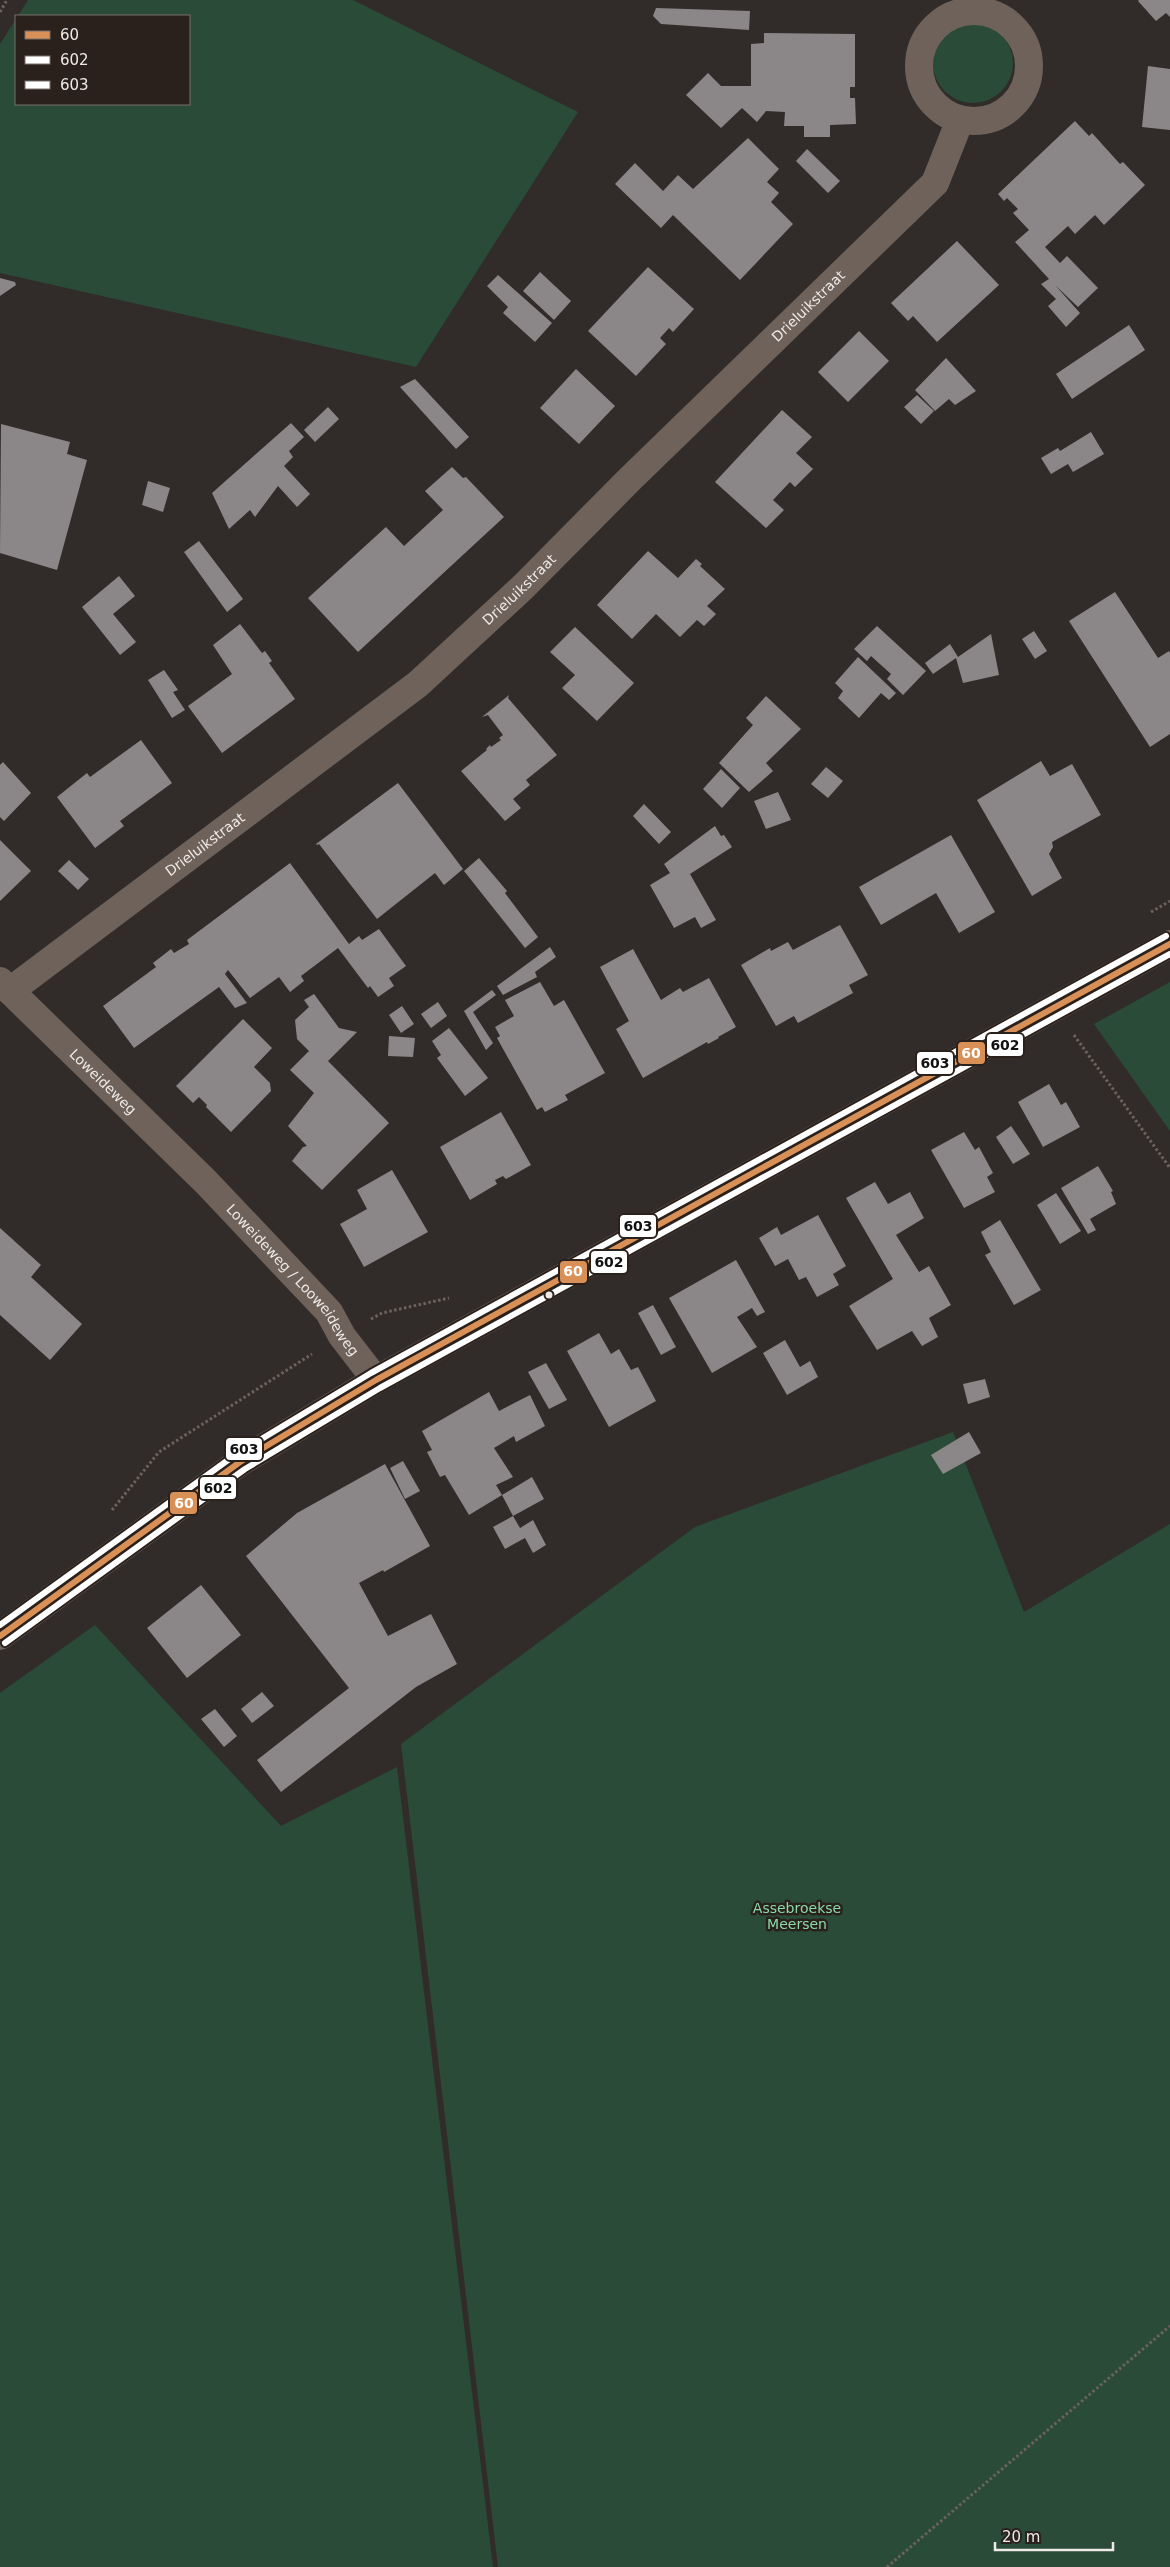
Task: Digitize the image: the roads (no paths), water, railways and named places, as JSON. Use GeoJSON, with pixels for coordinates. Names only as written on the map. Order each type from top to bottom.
{"type":"FeatureCollection","features":[{"type":"Feature","properties":{"kind":"main road"},"geometry":{"type":"LineString","coordinates":[[0,1636],[240,1462],[376,1380],[1055,1009],[1170,944]]}},
{"type":"Feature","properties":{"kind":"street"},"geometry":{"type":"LineString","coordinates":[[970,10],[989,12],[1007,20],[1021,34],[1029,52],[1030,71],[1025,90],[1014,106],[997,117],[979,122],[960,120],[942,112],[928,98],[920,80],[919,61],[924,42],[935,26],[951,15],[970,10]]}},
{"type":"Feature","properties":{"kind":"street","name":"Drieluikstraat"},"geometry":{"type":"LineString","coordinates":[[5,986],[418,684],[523,587],[637,472],[935,183],[960,120]]}},
{"type":"Feature","properties":{"kind":"street","name":"Loweideweg"},"geometry":{"type":"LineString","coordinates":[[5,986],[206,1182]]}},
{"type":"Feature","properties":{"kind":"street","name":"Loweideweg / Looweideweg"},"geometry":{"type":"LineString","coordinates":[[206,1182],[329,1312],[342,1336],[376,1380]]}},
{"type":"Feature","properties":{"kind":"park label","name":"Assebroekse Meersen"},"geometry":{"type":"Point","coordinates":[797,1916]}}]}
